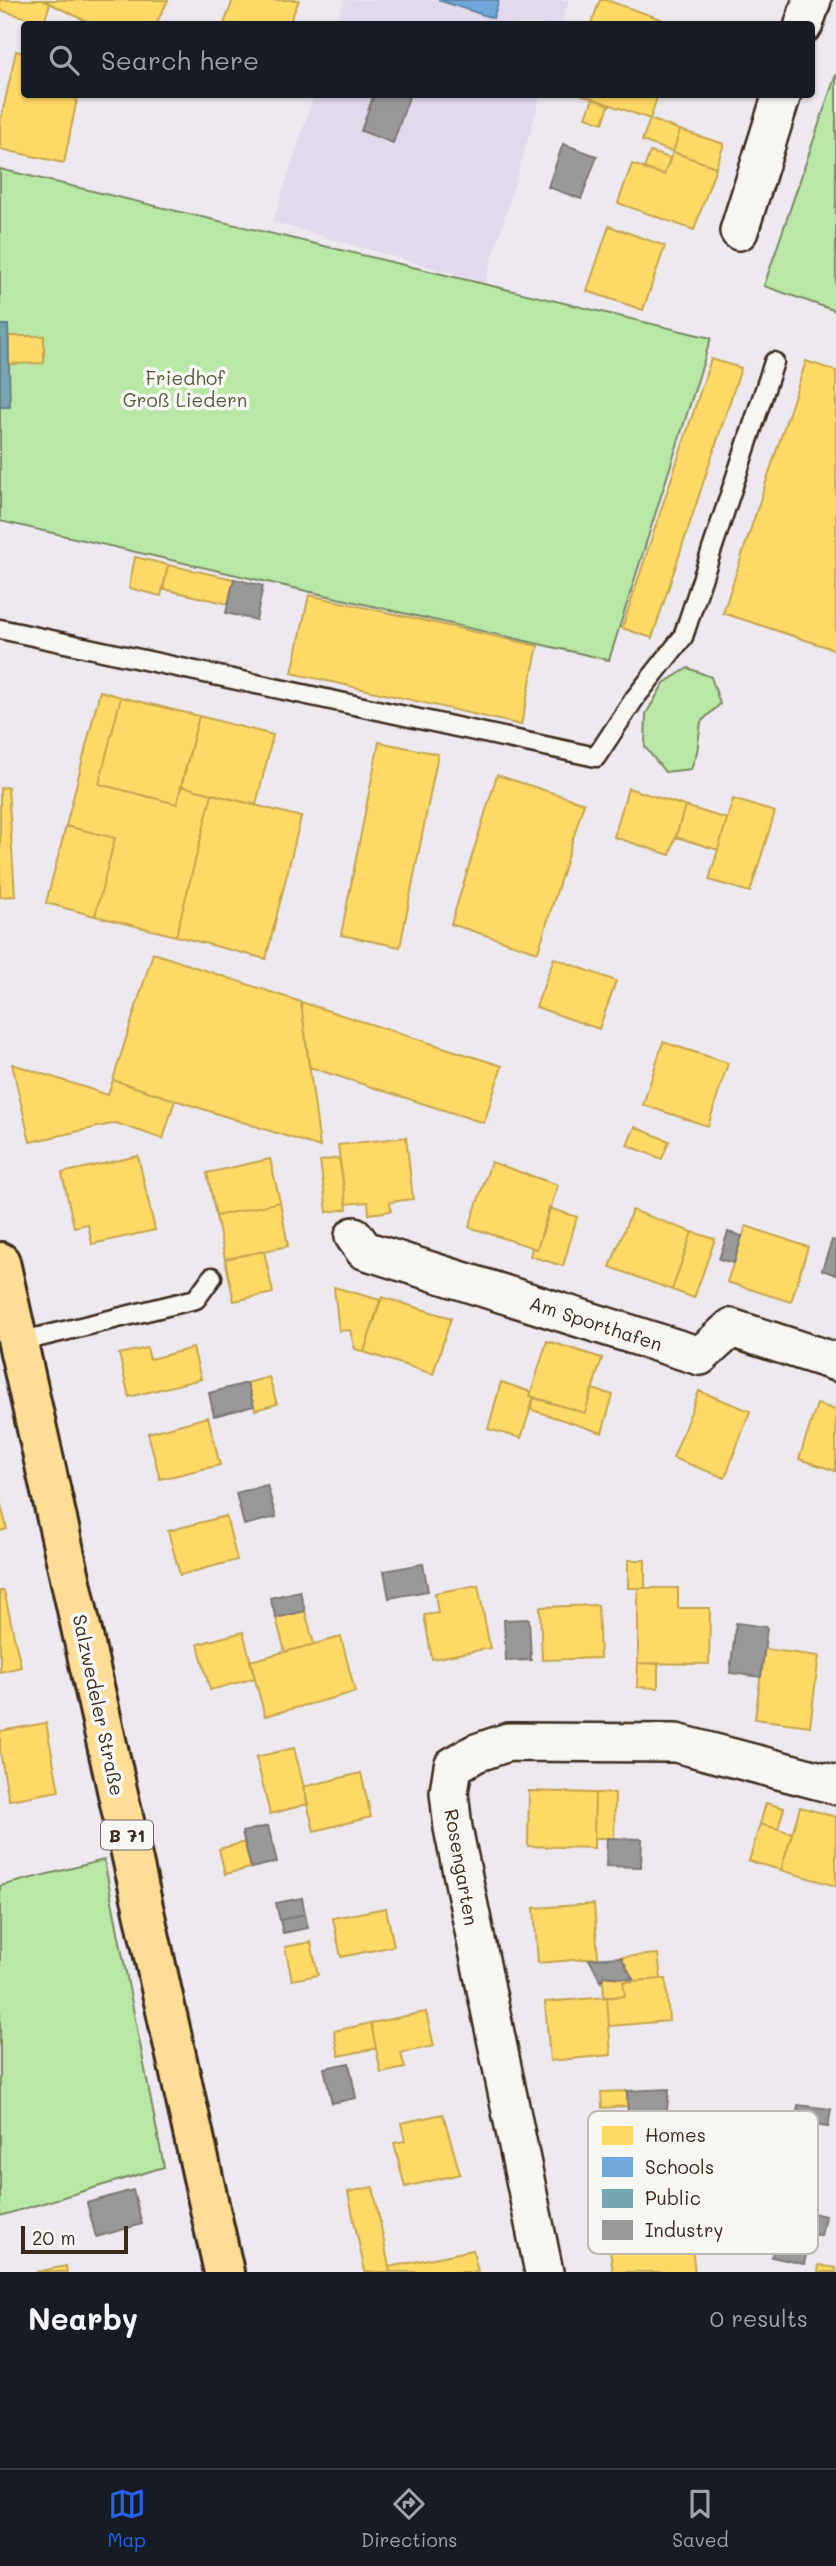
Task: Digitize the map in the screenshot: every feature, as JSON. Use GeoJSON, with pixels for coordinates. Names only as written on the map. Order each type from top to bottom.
{"type":"FeatureCollection","features":[{"type":"Feature","properties":{"kind":"main road","name":"Salzwedeler Straße"},"geometry":{"type":"LineString","coordinates":[[0,1262],[224,2272]]}},
{"type":"Feature","properties":{"kind":"street"},"geometry":{"type":"LineString","coordinates":[[805,21],[812,0]]}},
{"type":"Feature","properties":{"kind":"street"},"geometry":{"type":"LineString","coordinates":[[739,231],[781,98]]}},
{"type":"Feature","properties":{"kind":"street","name":"Am Sporthafen"},"geometry":{"type":"LineString","coordinates":[[354,1236],[365,1250],[700,1356],[731,1328],[836,1363]]}},
{"type":"Feature","properties":{"kind":"street","name":"Rosengarten"},"geometry":{"type":"LineString","coordinates":[[544,2272],[453,1828],[449,1792],[453,1766],[476,1753],[508,1742],[676,1743],[836,1786]]}},
{"type":"Feature","properties":{"kind":"lane"},"geometry":{"type":"LineString","coordinates":[[0,629],[596,757],[635,698],[683,637],[775,362]]}},
{"type":"Feature","properties":{"kind":"lane"},"geometry":{"type":"LineString","coordinates":[[19,1342],[196,1299],[212,1278]]}},
{"type":"Feature","properties":{"kind":"shaded area"},"geometry":{"type":"Polygon","coordinates":[[[344,0],[569,0],[562,21],[337,21],[344,0]]]}},
{"type":"Feature","properties":{"kind":"shaded area"},"geometry":{"type":"Polygon","coordinates":[[[313,98],[540,98],[485,283],[273,222],[313,98]]]}},
{"type":"Feature","properties":{"kind":"green space"},"geometry":{"type":"Polygon","coordinates":[[[836,74],[836,311],[764,286],[836,74]]]}},
{"type":"Feature","properties":{"kind":"green space","name":"Friedhof Groß Liedern"},"geometry":{"type":"Polygon","coordinates":[[[0,169],[711,338],[609,660],[0,521],[0,169]]]}},
{"type":"Feature","properties":{"kind":"green space"},"geometry":{"type":"Polygon","coordinates":[[[688,668],[711,677],[720,704],[701,722],[697,752],[691,769],[665,772],[645,747],[646,714],[664,683],[688,668]]]}},
{"type":"Feature","properties":{"kind":"green space"},"geometry":{"type":"Polygon","coordinates":[[[104,1860],[164,2167],[0,2216],[0,1886],[104,1860]]]}},
{"type":"Feature","properties":{"kind":"building: Homes"},"geometry":{"type":"Polygon","coordinates":[[[0,0],[43,0],[50,3],[45,21],[0,10],[0,0]]]}},
{"type":"Feature","properties":{"kind":"building: Homes"},"geometry":{"type":"Polygon","coordinates":[[[43,0],[168,0],[158,21],[86,21],[43,0]]]}},
{"type":"Feature","properties":{"kind":"building: Homes"},"geometry":{"type":"Polygon","coordinates":[[[233,0],[299,0],[290,21],[225,21],[233,0]]]}},
{"type":"Feature","properties":{"kind":"building: Homes"},"geometry":{"type":"Polygon","coordinates":[[[600,0],[661,19],[660,21],[592,21],[600,0]]]}},
{"type":"Feature","properties":{"kind":"building: Homes"},"geometry":{"type":"Polygon","coordinates":[[[16,51],[21,52],[21,98],[77,98],[64,163],[0,149],[0,124],[16,51]]]}},
{"type":"Feature","properties":{"kind":"building: Homes"},"geometry":{"type":"Polygon","coordinates":[[[591,98],[657,98],[650,119],[591,98]]]}},
{"type":"Feature","properties":{"kind":"building: Homes"},"geometry":{"type":"Polygon","coordinates":[[[593,99],[609,105],[603,123],[586,117],[593,99]]]}},
{"type":"Feature","properties":{"kind":"building: Homes"},"geometry":{"type":"Polygon","coordinates":[[[650,119],[680,130],[673,152],[642,141],[650,119]]]}},
{"type":"Feature","properties":{"kind":"building: Homes"},"geometry":{"type":"Polygon","coordinates":[[[680,130],[724,144],[716,167],[673,152],[680,130]]]}},
{"type":"Feature","properties":{"kind":"building: Homes"},"geometry":{"type":"Polygon","coordinates":[[[650,152],[670,158],[664,175],[644,169],[650,152]]]}},
{"type":"Feature","properties":{"kind":"building: Homes"},"geometry":{"type":"Polygon","coordinates":[[[673,152],[716,167],[694,230],[618,203],[632,164],[664,175],[673,152]]]}},
{"type":"Feature","properties":{"kind":"building: Homes"},"geometry":{"type":"Polygon","coordinates":[[[609,226],[665,246],[643,310],[587,291],[609,226]]]}},
{"type":"Feature","properties":{"kind":"building: Homes"},"geometry":{"type":"Polygon","coordinates":[[[9,336],[44,336],[44,363],[9,364],[9,336]]]}},
{"type":"Feature","properties":{"kind":"building: Homes"},"geometry":{"type":"Polygon","coordinates":[[[711,359],[741,368],[652,638],[622,628],[711,359]]]}},
{"type":"Feature","properties":{"kind":"building: Homes"},"geometry":{"type":"Polygon","coordinates":[[[806,361],[836,371],[836,650],[723,613],[806,361]]]}},
{"type":"Feature","properties":{"kind":"building: Homes"},"geometry":{"type":"Polygon","coordinates":[[[135,557],[168,565],[161,596],[129,588],[135,557]]]}},
{"type":"Feature","properties":{"kind":"building: Homes"},"geometry":{"type":"Polygon","coordinates":[[[168,565],[234,579],[229,604],[163,589],[168,565]]]}},
{"type":"Feature","properties":{"kind":"building: Homes"},"geometry":{"type":"Polygon","coordinates":[[[309,595],[538,646],[521,725],[292,673],[309,595]]]}},
{"type":"Feature","properties":{"kind":"building: Homes"},"geometry":{"type":"Polygon","coordinates":[[[100,691],[121,697],[99,784],[177,804],[181,786],[212,794],[176,936],[95,916],[115,838],[66,826],[100,691]]]}},
{"type":"Feature","properties":{"kind":"building: Homes"},"geometry":{"type":"Polygon","coordinates":[[[121,697],[199,716],[177,804],[99,784],[121,697]]]}},
{"type":"Feature","properties":{"kind":"building: Homes"},"geometry":{"type":"Polygon","coordinates":[[[199,716],[273,735],[256,805],[181,786],[199,716]]]}},
{"type":"Feature","properties":{"kind":"building: Homes"},"geometry":{"type":"Polygon","coordinates":[[[379,742],[438,754],[400,947],[341,935],[379,742]]]}},
{"type":"Feature","properties":{"kind":"building: Homes"},"geometry":{"type":"Polygon","coordinates":[[[497,775],[584,803],[538,952],[451,924],[497,775]]]}},
{"type":"Feature","properties":{"kind":"building: Homes"},"geometry":{"type":"Polygon","coordinates":[[[8,787],[15,896],[0,897],[0,788],[8,787]]]}},
{"type":"Feature","properties":{"kind":"building: Homes"},"geometry":{"type":"Polygon","coordinates":[[[628,788],[685,806],[670,855],[614,837],[628,788]]]}},
{"type":"Feature","properties":{"kind":"building: Homes"},"geometry":{"type":"Polygon","coordinates":[[[212,794],[301,817],[266,959],[176,936],[212,794]]]}},
{"type":"Feature","properties":{"kind":"building: Homes"},"geometry":{"type":"Polygon","coordinates":[[[733,799],[775,812],[750,892],[709,880],[733,799]]]}},
{"type":"Feature","properties":{"kind":"building: Homes"},"geometry":{"type":"Polygon","coordinates":[[[685,806],[727,819],[718,850],[676,837],[685,806]]]}},
{"type":"Feature","properties":{"kind":"building: Homes"},"geometry":{"type":"Polygon","coordinates":[[[66,826],[115,838],[95,916],[46,903],[66,826]]]}},
{"type":"Feature","properties":{"kind":"building: Homes"},"geometry":{"type":"Polygon","coordinates":[[[153,953],[301,1002],[320,1147],[113,1080],[153,953]]]}},
{"type":"Feature","properties":{"kind":"building: Homes"},"geometry":{"type":"Polygon","coordinates":[[[554,958],[616,981],[599,1029],[536,1007],[554,958]]]}},
{"type":"Feature","properties":{"kind":"building: Homes"},"geometry":{"type":"Polygon","coordinates":[[[301,1002],[502,1066],[484,1123],[309,1067],[301,1002]]]}},
{"type":"Feature","properties":{"kind":"building: Homes"},"geometry":{"type":"Polygon","coordinates":[[[663,1042],[728,1063],[708,1126],[643,1105],[663,1042]]]}},
{"type":"Feature","properties":{"kind":"building: Homes"},"geometry":{"type":"Polygon","coordinates":[[[12,1064],[108,1095],[113,1080],[175,1100],[163,1139],[116,1123],[30,1142],[12,1064]]]}},
{"type":"Feature","properties":{"kind":"building: Homes"},"geometry":{"type":"Polygon","coordinates":[[[635,1127],[669,1141],[662,1159],[627,1145],[635,1127]]]}},
{"type":"Feature","properties":{"kind":"building: Homes"},"geometry":{"type":"Polygon","coordinates":[[[406,1137],[413,1199],[390,1202],[391,1211],[369,1214],[368,1202],[346,1204],[338,1145],[406,1137]]]}},
{"type":"Feature","properties":{"kind":"building: Homes"},"geometry":{"type":"Polygon","coordinates":[[[138,1156],[155,1230],[92,1244],[88,1224],[74,1227],[62,1173],[138,1156]]]}},
{"type":"Feature","properties":{"kind":"building: Homes"},"geometry":{"type":"Polygon","coordinates":[[[339,1158],[347,1209],[327,1212],[320,1161],[339,1158]]]}},
{"type":"Feature","properties":{"kind":"building: Homes"},"geometry":{"type":"Polygon","coordinates":[[[270,1159],[280,1202],[216,1216],[207,1173],[270,1159]]]}},
{"type":"Feature","properties":{"kind":"building: Homes"},"geometry":{"type":"Polygon","coordinates":[[[491,1162],[558,1185],[537,1249],[469,1227],[491,1162]]]}},
{"type":"Feature","properties":{"kind":"building: Homes"},"geometry":{"type":"Polygon","coordinates":[[[280,1202],[288,1246],[225,1259],[216,1216],[280,1202]]]}},
{"type":"Feature","properties":{"kind":"building: Homes"},"geometry":{"type":"Polygon","coordinates":[[[549,1208],[577,1217],[563,1266],[530,1256],[532,1248],[537,1249],[549,1208]]]}},
{"type":"Feature","properties":{"kind":"building: Homes"},"geometry":{"type":"Polygon","coordinates":[[[632,1210],[692,1232],[672,1290],[610,1267],[632,1210]]]}},
{"type":"Feature","properties":{"kind":"building: Homes"},"geometry":{"type":"Polygon","coordinates":[[[746,1226],[808,1247],[791,1302],[727,1282],[746,1226]]]}},
{"type":"Feature","properties":{"kind":"building: Homes"},"geometry":{"type":"Polygon","coordinates":[[[692,1232],[715,1239],[694,1298],[672,1290],[692,1232]]]}},
{"type":"Feature","properties":{"kind":"building: Homes"},"geometry":{"type":"Polygon","coordinates":[[[264,1251],[273,1293],[234,1301],[225,1259],[264,1251]]]}},
{"type":"Feature","properties":{"kind":"building: Homes"},"geometry":{"type":"Polygon","coordinates":[[[334,1287],[380,1300],[364,1352],[355,1349],[350,1330],[339,1331],[334,1287]]]}},
{"type":"Feature","properties":{"kind":"building: Homes"},"geometry":{"type":"Polygon","coordinates":[[[382,1297],[451,1318],[433,1374],[364,1352],[382,1297]]]}},
{"type":"Feature","properties":{"kind":"building: Homes"},"geometry":{"type":"Polygon","coordinates":[[[547,1341],[602,1358],[585,1413],[530,1396],[547,1341]]]}},
{"type":"Feature","properties":{"kind":"building: Homes"},"geometry":{"type":"Polygon","coordinates":[[[147,1348],[150,1359],[193,1348],[201,1379],[129,1397],[119,1354],[147,1348]]]}},
{"type":"Feature","properties":{"kind":"building: Homes"},"geometry":{"type":"Polygon","coordinates":[[[269,1377],[277,1404],[255,1410],[247,1383],[269,1377]]]}},
{"type":"Feature","properties":{"kind":"building: Homes"},"geometry":{"type":"Polygon","coordinates":[[[501,1382],[531,1392],[530,1396],[534,1398],[521,1438],[488,1429],[501,1382]]]}},
{"type":"Feature","properties":{"kind":"building: Homes"},"geometry":{"type":"Polygon","coordinates":[[[592,1389],[613,1395],[602,1433],[529,1409],[534,1398],[585,1413],[592,1389]]]}},
{"type":"Feature","properties":{"kind":"building: Homes"},"geometry":{"type":"Polygon","coordinates":[[[699,1391],[750,1411],[725,1478],[673,1458],[699,1391]]]}},
{"type":"Feature","properties":{"kind":"building: Homes"},"geometry":{"type":"Polygon","coordinates":[[[817,1404],[836,1410],[836,1471],[799,1459],[817,1404]]]}},
{"type":"Feature","properties":{"kind":"building: Homes"},"geometry":{"type":"Polygon","coordinates":[[[208,1417],[220,1465],[160,1479],[148,1433],[208,1417]]]}},
{"type":"Feature","properties":{"kind":"building: Homes"},"geometry":{"type":"Polygon","coordinates":[[[0,1501],[7,1529],[0,1531],[0,1501]]]}},
{"type":"Feature","properties":{"kind":"building: Homes"},"geometry":{"type":"Polygon","coordinates":[[[226,1516],[237,1560],[180,1575],[168,1531],[226,1516]]]}},
{"type":"Feature","properties":{"kind":"building: Homes"},"geometry":{"type":"Polygon","coordinates":[[[628,1560],[645,1560],[645,1588],[628,1588],[628,1560]]]}},
{"type":"Feature","properties":{"kind":"building: Homes"},"geometry":{"type":"Polygon","coordinates":[[[478,1585],[490,1648],[432,1659],[424,1615],[438,1613],[435,1593],[478,1585]]]}},
{"type":"Feature","properties":{"kind":"building: Homes"},"geometry":{"type":"Polygon","coordinates":[[[638,1588],[678,1588],[678,1608],[710,1608],[709,1664],[638,1663],[638,1588]]]}},
{"type":"Feature","properties":{"kind":"building: Homes"},"geometry":{"type":"Polygon","coordinates":[[[0,1591],[4,1591],[21,1667],[0,1672],[0,1591]]]}},
{"type":"Feature","properties":{"kind":"building: Homes"},"geometry":{"type":"Polygon","coordinates":[[[598,1605],[600,1658],[542,1660],[540,1607],[598,1605]]]}},
{"type":"Feature","properties":{"kind":"building: Homes"},"geometry":{"type":"Polygon","coordinates":[[[305,1611],[314,1644],[285,1652],[276,1618],[305,1611]]]}},
{"type":"Feature","properties":{"kind":"building: Homes"},"geometry":{"type":"Polygon","coordinates":[[[243,1632],[255,1678],[210,1690],[198,1644],[243,1632]]]}},
{"type":"Feature","properties":{"kind":"building: Homes"},"geometry":{"type":"Polygon","coordinates":[[[341,1637],[355,1692],[265,1716],[250,1661],[341,1637]]]}},
{"type":"Feature","properties":{"kind":"building: Homes"},"geometry":{"type":"Polygon","coordinates":[[[764,1649],[819,1656],[810,1726],[755,1719],[764,1649]]]}},
{"type":"Feature","properties":{"kind":"building: Homes"},"geometry":{"type":"Polygon","coordinates":[[[638,1663],[658,1664],[658,1688],[637,1687],[638,1663]]]}},
{"type":"Feature","properties":{"kind":"building: Homes"},"geometry":{"type":"Polygon","coordinates":[[[46,1723],[59,1791],[9,1800],[0,1752],[0,1731],[46,1723]]]}},
{"type":"Feature","properties":{"kind":"building: Homes"},"geometry":{"type":"Polygon","coordinates":[[[294,1748],[308,1804],[270,1814],[256,1757],[294,1748]]]}},
{"type":"Feature","properties":{"kind":"building: Homes"},"geometry":{"type":"Polygon","coordinates":[[[361,1773],[371,1817],[314,1831],[303,1787],[361,1773]]]}},
{"type":"Feature","properties":{"kind":"building: Homes"},"geometry":{"type":"Polygon","coordinates":[[[529,1791],[595,1793],[594,1848],[528,1846],[529,1791]]]}},
{"type":"Feature","properties":{"kind":"building: Homes"},"geometry":{"type":"Polygon","coordinates":[[[595,1793],[615,1793],[614,1838],[594,1838],[595,1793]]]}},
{"type":"Feature","properties":{"kind":"building: Homes"},"geometry":{"type":"Polygon","coordinates":[[[766,1803],[784,1808],[778,1829],[760,1824],[766,1803]]]}},
{"type":"Feature","properties":{"kind":"building: Homes"},"geometry":{"type":"Polygon","coordinates":[[[800,1807],[836,1817],[836,1886],[781,1870],[800,1807]]]}},
{"type":"Feature","properties":{"kind":"building: Homes"},"geometry":{"type":"Polygon","coordinates":[[[760,1824],[792,1833],[781,1870],[749,1861],[760,1824]]]}},
{"type":"Feature","properties":{"kind":"building: Homes"},"geometry":{"type":"Polygon","coordinates":[[[245,1842],[251,1868],[225,1874],[219,1849],[245,1842]]]}},
{"type":"Feature","properties":{"kind":"building: Homes"},"geometry":{"type":"Polygon","coordinates":[[[594,1904],[598,1958],[538,1963],[534,1908],[594,1904]]]}},
{"type":"Feature","properties":{"kind":"building: Homes"},"geometry":{"type":"Polygon","coordinates":[[[386,1908],[394,1946],[341,1957],[333,1918],[386,1908]]]}},
{"type":"Feature","properties":{"kind":"building: Homes"},"geometry":{"type":"Polygon","coordinates":[[[311,1942],[318,1975],[292,1980],[285,1947],[311,1942]]]}},
{"type":"Feature","properties":{"kind":"building: Homes"},"geometry":{"type":"Polygon","coordinates":[[[658,1954],[661,1979],[623,1982],[633,1979],[621,1957],[658,1954]]]}},
{"type":"Feature","properties":{"kind":"building: Homes"},"geometry":{"type":"Polygon","coordinates":[[[603,1976],[633,1979],[623,1982],[625,1996],[604,1998],[603,1976]]]}},
{"type":"Feature","properties":{"kind":"building: Homes"},"geometry":{"type":"Polygon","coordinates":[[[666,1979],[669,2021],[609,2026],[607,1997],[625,1996],[623,1982],[666,1979]]]}},
{"type":"Feature","properties":{"kind":"building: Homes"},"geometry":{"type":"Polygon","coordinates":[[[607,1997],[611,2055],[550,2061],[545,2002],[607,1997]]]}},
{"type":"Feature","properties":{"kind":"building: Homes"},"geometry":{"type":"Polygon","coordinates":[[[426,2012],[434,2046],[401,2053],[405,2068],[381,2073],[371,2023],[426,2012]]]}},
{"type":"Feature","properties":{"kind":"building: Homes"},"geometry":{"type":"Polygon","coordinates":[[[371,2023],[376,2048],[339,2056],[334,2031],[371,2023]]]}},
{"type":"Feature","properties":{"kind":"building: Homes"},"geometry":{"type":"Polygon","coordinates":[[[627,2091],[628,2106],[602,2108],[601,2092],[627,2091]]]}},
{"type":"Feature","properties":{"kind":"building: Homes"},"geometry":{"type":"Polygon","coordinates":[[[443,2114],[460,2174],[405,2187],[394,2143],[405,2141],[401,2123],[443,2114]]]}},
{"type":"Feature","properties":{"kind":"building: Homes"},"geometry":{"type":"Polygon","coordinates":[[[373,2187],[390,2272],[365,2272],[348,2192],[373,2187]]]}},
{"type":"Feature","properties":{"kind":"building: Homes"},"geometry":{"type":"Polygon","coordinates":[[[473,2250],[478,2272],[390,2272],[389,2267],[473,2250]]]}},
{"type":"Feature","properties":{"kind":"building: Homes"},"geometry":{"type":"Polygon","coordinates":[[[611,2254],[693,2254],[695,2272],[613,2272],[611,2254]]]}},
{"type":"Feature","properties":{"kind":"building: Homes"},"geometry":{"type":"Polygon","coordinates":[[[819,2265],[836,2268],[836,2272],[818,2272],[819,2265]]]}},
{"type":"Feature","properties":{"kind":"building: Homes"},"geometry":{"type":"Polygon","coordinates":[[[66,2266],[67,2272],[36,2272],[66,2266]]]}},
{"type":"Feature","properties":{"kind":"building: Schools"},"geometry":{"type":"Polygon","coordinates":[[[438,0],[499,0],[493,18],[438,0]]]}},
{"type":"Feature","properties":{"kind":"building: Public"},"geometry":{"type":"Polygon","coordinates":[[[0,325],[8,325],[10,407],[0,407],[0,325]]]}},
{"type":"Feature","properties":{"kind":"building: Industry"},"geometry":{"type":"Polygon","coordinates":[[[373,98],[409,98],[393,143],[361,131],[373,98]]]}},
{"type":"Feature","properties":{"kind":"building: Industry"},"geometry":{"type":"Polygon","coordinates":[[[563,144],[597,156],[581,199],[548,187],[563,144]]]}},
{"type":"Feature","properties":{"kind":"building: Industry"},"geometry":{"type":"Polygon","coordinates":[[[234,579],[263,586],[256,620],[226,613],[234,579]]]}},
{"type":"Feature","properties":{"kind":"building: Industry"},"geometry":{"type":"Polygon","coordinates":[[[728,1232],[742,1236],[734,1263],[719,1259],[728,1232]]]}},
{"type":"Feature","properties":{"kind":"building: Industry"},"geometry":{"type":"Polygon","coordinates":[[[832,1240],[836,1241],[836,1275],[822,1270],[832,1240]]]}},
{"type":"Feature","properties":{"kind":"building: Industry"},"geometry":{"type":"Polygon","coordinates":[[[247,1383],[254,1406],[214,1416],[209,1393],[247,1383]]]}},
{"type":"Feature","properties":{"kind":"building: Industry"},"geometry":{"type":"Polygon","coordinates":[[[267,1485],[276,1517],[244,1525],[236,1493],[267,1485]]]}},
{"type":"Feature","properties":{"kind":"building: Industry"},"geometry":{"type":"Polygon","coordinates":[[[423,1564],[428,1591],[389,1598],[384,1571],[423,1564]]]}},
{"type":"Feature","properties":{"kind":"building: Industry"},"geometry":{"type":"Polygon","coordinates":[[[300,1591],[305,1611],[276,1618],[270,1598],[300,1591]]]}},
{"type":"Feature","properties":{"kind":"building: Industry"},"geometry":{"type":"Polygon","coordinates":[[[529,1619],[531,1660],[506,1661],[504,1620],[529,1619]]]}},
{"type":"Feature","properties":{"kind":"building: Industry"},"geometry":{"type":"Polygon","coordinates":[[[736,1623],[767,1627],[761,1677],[730,1673],[736,1623]]]}},
{"type":"Feature","properties":{"kind":"building: Industry"},"geometry":{"type":"Polygon","coordinates":[[[268,1826],[277,1862],[251,1868],[242,1832],[268,1826]]]}},
{"type":"Feature","properties":{"kind":"building: Industry"},"geometry":{"type":"Polygon","coordinates":[[[607,1838],[642,1839],[641,1867],[606,1866],[607,1838]]]}},
{"type":"Feature","properties":{"kind":"building: Industry"},"geometry":{"type":"Polygon","coordinates":[[[302,1898],[305,1914],[280,1920],[276,1903],[302,1898]]]}},
{"type":"Feature","properties":{"kind":"building: Industry"},"geometry":{"type":"Polygon","coordinates":[[[305,1914],[308,1928],[283,1933],[280,1920],[305,1914]]]}},
{"type":"Feature","properties":{"kind":"building: Industry"},"geometry":{"type":"Polygon","coordinates":[[[621,1957],[633,1979],[603,1976],[601,1982],[589,1959],[621,1957]]]}},
{"type":"Feature","properties":{"kind":"building: Industry"},"geometry":{"type":"Polygon","coordinates":[[[349,2063],[356,2098],[332,2103],[324,2068],[349,2063]]]}},
{"type":"Feature","properties":{"kind":"building: Industry"},"geometry":{"type":"Polygon","coordinates":[[[669,2089],[667,2111],[628,2111],[627,2091],[669,2089]]]}},
{"type":"Feature","properties":{"kind":"building: Industry"},"geometry":{"type":"Polygon","coordinates":[[[798,2105],[831,2109],[828,2127],[818,2125],[818,2111],[797,2111],[798,2105]]]}},
{"type":"Feature","properties":{"kind":"building: Industry"},"geometry":{"type":"Polygon","coordinates":[[[133,2190],[142,2224],[96,2237],[87,2203],[133,2190]]]}},
{"type":"Feature","properties":{"kind":"building: Industry"},"geometry":{"type":"Polygon","coordinates":[[[818,2214],[825,2216],[821,2236],[818,2235],[818,2214]]]}},
{"type":"Feature","properties":{"kind":"building: Industry"},"geometry":{"type":"Polygon","coordinates":[[[773,2254],[806,2254],[804,2264],[772,2257],[773,2254]]]}}]}
